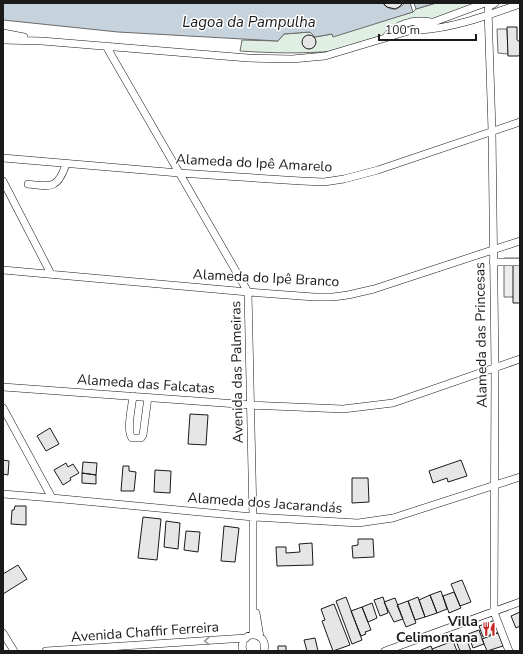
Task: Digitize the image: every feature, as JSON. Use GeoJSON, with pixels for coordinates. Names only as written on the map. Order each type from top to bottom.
{"type":"FeatureCollection","features":[{"type":"Feature","properties":{"kind":"street"},"geometry":{"type":"LineString","coordinates":[[3,40],[42,41],[248,58],[292,59],[325,56],[412,30],[485,3]]}},
{"type":"Feature","properties":{"kind":"street"},"geometry":{"type":"LineString","coordinates":[[488,15],[488,9],[495,3]]}},
{"type":"Feature","properties":{"kind":"street"},"geometry":{"type":"LineString","coordinates":[[412,30],[437,29],[488,15],[520,4]]}},
{"type":"Feature","properties":{"kind":"street","name":"Alameda das Princesas"},"geometry":{"type":"LineString","coordinates":[[488,15],[492,132],[495,367],[494,612],[509,651]]}},
{"type":"Feature","properties":{"kind":"street"},"geometry":{"type":"LineString","coordinates":[[385,38],[397,27],[405,23],[415,21],[433,22]]}},
{"type":"Feature","properties":{"kind":"street"},"geometry":{"type":"LineString","coordinates":[[3,33],[42,41]]}},
{"type":"Feature","properties":{"kind":"street","name":"Avenida das Palmeiras"},"geometry":{"type":"LineString","coordinates":[[106,46],[248,292],[253,518],[253,591],[256,636],[265,643],[264,651]]}},
{"type":"Feature","properties":{"kind":"street","name":"Alameda do Ipê Amarelo"},"geometry":{"type":"LineString","coordinates":[[3,158],[179,173],[301,181],[334,181],[352,178],[378,170],[520,122]]}},
{"type":"Feature","properties":{"kind":"street"},"geometry":{"type":"LineString","coordinates":[[28,184],[53,185],[62,174],[66,164]]}},
{"type":"Feature","properties":{"kind":"street"},"geometry":{"type":"LineString","coordinates":[[3,181],[51,274]]}},
{"type":"Feature","properties":{"kind":"street","name":"Alameda do Ipê Branco"},"geometry":{"type":"LineString","coordinates":[[3,270],[314,297],[348,295],[374,289],[520,242]]}},
{"type":"Feature","properties":{"kind":"street"},"geometry":{"type":"LineString","coordinates":[[493,262],[520,262]]}},
{"type":"Feature","properties":{"kind":"street","name":"Alameda das Falcatas"},"geometry":{"type":"LineString","coordinates":[[3,387],[251,405],[343,409],[393,403],[520,359]]}},
{"type":"Feature","properties":{"kind":"street"},"geometry":{"type":"LineString","coordinates":[[133,396],[129,431],[130,437],[132,438],[140,438],[143,435],[148,397]]}},
{"type":"Feature","properties":{"kind":"street"},"geometry":{"type":"LineString","coordinates":[[3,408],[52,498]]}},
{"type":"Feature","properties":{"kind":"street","name":"Alameda dos Jacarandás"},"geometry":{"type":"LineString","coordinates":[[3,494],[253,518],[358,523],[393,518],[520,477]]}},
{"type":"Feature","properties":{"kind":"street"},"geometry":{"type":"LineString","coordinates":[[385,651],[520,602]]}},
{"type":"Feature","properties":{"kind":"street"},"geometry":{"type":"LineString","coordinates":[[3,633],[14,651]]}},
{"type":"Feature","properties":{"kind":"street","name":"Avenida Chaffir Ferreira"},"geometry":{"type":"LineString","coordinates":[[46,651],[154,648],[256,636]]}},
{"type":"Feature","properties":{"kind":"street"},"geometry":{"type":"LineString","coordinates":[[243,651],[242,645],[246,638]]}},
{"type":"Feature","properties":{"kind":"green space"},"geometry":{"type":"Polygon","coordinates":[[[436,3],[483,3],[334,51],[287,53],[240,51],[242,40],[278,41],[284,34],[310,32],[315,37],[332,34],[413,12],[416,9],[436,3]]]}},
{"type":"Feature","properties":{"kind":"shaded area"},"geometry":{"type":"Polygon","coordinates":[[[497,29],[507,29],[508,54],[498,53],[497,29]]]}},
{"type":"Feature","properties":{"kind":"shaded area"},"geometry":{"type":"Polygon","coordinates":[[[504,258],[520,258],[520,265],[513,297],[504,297],[504,258]]]}},
{"type":"Feature","properties":{"kind":"water","name":"Lagoa da Pampulha"},"geometry":{"type":"Polygon","coordinates":[[[3,3],[382,3],[388,8],[396,9],[405,3],[410,3],[413,12],[333,37],[332,34],[315,37],[310,32],[284,34],[278,41],[118,32],[3,20],[3,3]]]}},
{"type":"Feature","properties":{"kind":"water"},"geometry":{"type":"Polygon","coordinates":[[[414,3],[436,3],[416,9],[414,3]]]}},
{"type":"Feature","properties":{"kind":"building"},"geometry":{"type":"Polygon","coordinates":[[[383,3],[403,3],[395,9],[387,7],[383,3]]]}},
{"type":"Feature","properties":{"kind":"building"},"geometry":{"type":"Polygon","coordinates":[[[507,27],[517,27],[517,40],[520,42],[520,55],[518,56],[508,56],[507,27]]]}},
{"type":"Feature","properties":{"kind":"building"},"geometry":{"type":"Polygon","coordinates":[[[309,35],[314,37],[316,42],[314,47],[309,49],[304,47],[302,42],[304,37],[309,35]]]}},
{"type":"Feature","properties":{"kind":"building"},"geometry":{"type":"Polygon","coordinates":[[[513,265],[520,265],[520,303],[513,303],[513,265]]]}},
{"type":"Feature","properties":{"kind":"building"},"geometry":{"type":"Polygon","coordinates":[[[190,414],[208,415],[206,445],[188,444],[190,414]]]}},
{"type":"Feature","properties":{"kind":"building"},"geometry":{"type":"Polygon","coordinates":[[[50,428],[59,444],[46,451],[37,436],[50,428]]]}},
{"type":"Feature","properties":{"kind":"building"},"geometry":{"type":"Polygon","coordinates":[[[3,460],[9,461],[8,475],[3,474],[3,460]]]}},
{"type":"Feature","properties":{"kind":"building"},"geometry":{"type":"Polygon","coordinates":[[[461,460],[467,476],[448,482],[447,478],[433,483],[429,471],[461,460]]]}},
{"type":"Feature","properties":{"kind":"building"},"geometry":{"type":"Polygon","coordinates":[[[83,462],[97,463],[96,475],[82,473],[83,462]]]}},
{"type":"Feature","properties":{"kind":"building"},"geometry":{"type":"Polygon","coordinates":[[[66,463],[68,467],[73,464],[79,473],[70,478],[71,480],[63,485],[54,470],[66,463]]]}},
{"type":"Feature","properties":{"kind":"building"},"geometry":{"type":"Polygon","coordinates":[[[123,466],[129,466],[129,471],[136,472],[134,491],[121,491],[123,466]]]}},
{"type":"Feature","properties":{"kind":"building"},"geometry":{"type":"Polygon","coordinates":[[[155,470],[171,471],[170,493],[154,492],[155,470]]]}},
{"type":"Feature","properties":{"kind":"building"},"geometry":{"type":"Polygon","coordinates":[[[82,473],[96,475],[96,484],[82,483],[82,473]]]}},
{"type":"Feature","properties":{"kind":"building"},"geometry":{"type":"Polygon","coordinates":[[[352,478],[368,478],[369,502],[352,503],[352,478]]]}},
{"type":"Feature","properties":{"kind":"building"},"geometry":{"type":"Polygon","coordinates":[[[15,506],[26,506],[26,525],[11,524],[12,510],[14,510],[15,506]]]}},
{"type":"Feature","properties":{"kind":"building"},"geometry":{"type":"Polygon","coordinates":[[[143,517],[161,519],[157,560],[138,558],[143,517]]]}},
{"type":"Feature","properties":{"kind":"building"},"geometry":{"type":"Polygon","coordinates":[[[166,521],[180,523],[178,549],[164,547],[166,521]]]}},
{"type":"Feature","properties":{"kind":"building"},"geometry":{"type":"Polygon","coordinates":[[[224,526],[239,528],[235,562],[221,561],[224,526]]]}},
{"type":"Feature","properties":{"kind":"building"},"geometry":{"type":"Polygon","coordinates":[[[186,531],[200,532],[198,552],[184,550],[186,531]]]}},
{"type":"Feature","properties":{"kind":"building"},"geometry":{"type":"Polygon","coordinates":[[[358,539],[373,539],[374,557],[353,558],[352,546],[358,545],[358,539]]]}},
{"type":"Feature","properties":{"kind":"building"},"geometry":{"type":"Polygon","coordinates":[[[312,543],[313,565],[277,566],[276,547],[286,547],[286,553],[300,552],[299,544],[312,543]]]}},
{"type":"Feature","properties":{"kind":"building"},"geometry":{"type":"Polygon","coordinates":[[[18,565],[27,579],[3,594],[3,574],[18,565]]]}},
{"type":"Feature","properties":{"kind":"building"},"geometry":{"type":"Polygon","coordinates":[[[462,580],[471,602],[460,606],[451,584],[462,580]]]}},
{"type":"Feature","properties":{"kind":"building"},"geometry":{"type":"Polygon","coordinates":[[[441,591],[447,609],[437,613],[430,595],[441,591]]]}},
{"type":"Feature","properties":{"kind":"building"},"geometry":{"type":"Polygon","coordinates":[[[454,592],[461,608],[449,613],[443,596],[454,592]]]}},
{"type":"Feature","properties":{"kind":"building"},"geometry":{"type":"Polygon","coordinates":[[[430,595],[437,613],[425,617],[419,600],[430,595]]]}},
{"type":"Feature","properties":{"kind":"building"},"geometry":{"type":"Polygon","coordinates":[[[346,597],[362,640],[352,644],[336,601],[346,597]]]}},
{"type":"Feature","properties":{"kind":"building"},"geometry":{"type":"Polygon","coordinates":[[[383,597],[388,613],[380,616],[374,600],[383,597]]]}},
{"type":"Feature","properties":{"kind":"building"},"geometry":{"type":"Polygon","coordinates":[[[418,597],[425,617],[415,620],[408,601],[418,597]]]}},
{"type":"Feature","properties":{"kind":"building"},"geometry":{"type":"Polygon","coordinates":[[[395,598],[403,619],[394,622],[384,602],[395,598]]]}},
{"type":"Feature","properties":{"kind":"building"},"geometry":{"type":"Polygon","coordinates":[[[408,601],[416,623],[406,627],[397,605],[408,601]]]}},
{"type":"Feature","properties":{"kind":"building"},"geometry":{"type":"Polygon","coordinates":[[[372,603],[377,618],[368,622],[362,607],[372,603]]]}},
{"type":"Feature","properties":{"kind":"building"},"geometry":{"type":"Polygon","coordinates":[[[334,604],[350,645],[333,651],[322,621],[325,620],[321,609],[334,604]]]}},
{"type":"Feature","properties":{"kind":"building"},"geometry":{"type":"Polygon","coordinates":[[[362,607],[371,630],[365,632],[366,634],[361,636],[351,611],[362,607]]]}},
{"type":"Feature","properties":{"kind":"building"},"geometry":{"type":"Polygon","coordinates":[[[520,612],[520,626],[516,628],[511,616],[520,612]]]}},
{"type":"Feature","properties":{"kind":"building","name":"Villa Celimontana"},"geometry":{"type":"Polygon","coordinates":[[[495,620],[500,632],[483,637],[479,626],[495,620]]]}},
{"type":"Feature","properties":{"kind":"building"},"geometry":{"type":"Polygon","coordinates":[[[479,630],[484,644],[473,648],[468,634],[479,630]]]}},
{"type":"Feature","properties":{"kind":"building"},"geometry":{"type":"Polygon","coordinates":[[[498,633],[503,646],[487,651],[482,639],[498,633]]]}},
{"type":"Feature","properties":{"kind":"building"},"geometry":{"type":"Polygon","coordinates":[[[465,635],[471,651],[460,651],[455,638],[465,635]]]}},
{"type":"Feature","properties":{"kind":"building"},"geometry":{"type":"Polygon","coordinates":[[[315,638],[318,651],[307,651],[304,640],[315,638]]]}},
{"type":"Feature","properties":{"kind":"building"},"geometry":{"type":"Polygon","coordinates":[[[453,641],[457,651],[433,651],[432,649],[453,641]]]}},
{"type":"Feature","properties":{"kind":"building"},"geometry":{"type":"Polygon","coordinates":[[[278,646],[286,646],[286,651],[278,651],[278,646]]]}},
{"type":"Feature","properties":{"kind":"building"},"geometry":{"type":"Polygon","coordinates":[[[431,646],[433,651],[421,651],[421,650],[431,646]]]}},
{"type":"Feature","properties":{"kind":"place","name":"Villa Celimontana"},"geometry":{"type":"Point","coordinates":[489,629]}}]}
